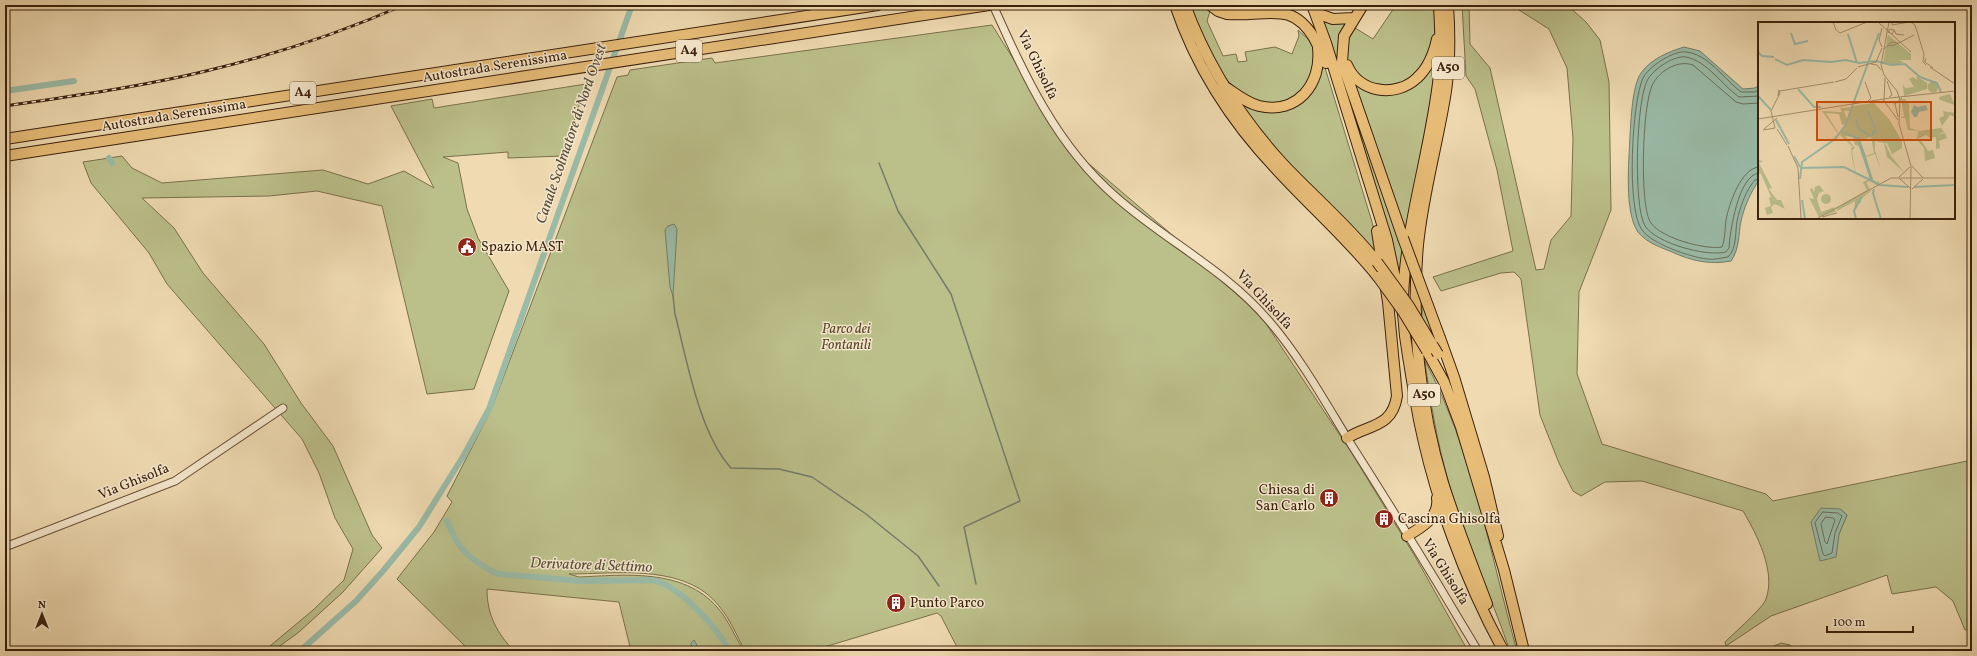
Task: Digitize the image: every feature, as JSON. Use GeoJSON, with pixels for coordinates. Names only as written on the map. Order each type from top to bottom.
{"type":"FeatureCollection","features":[{"type":"Feature","properties":{"kind":"highway"},"geometry":{"type":"LineString","coordinates":[[748,24],[828,5]]}},
{"type":"Feature","properties":{"kind":"highway","name":"Autostrada Serenissima"},"geometry":{"type":"LineString","coordinates":[[5,139],[878,5]]}},
{"type":"Feature","properties":{"kind":"highway","name":"Autostrada Serenissima"},"geometry":{"type":"LineString","coordinates":[[5,156],[989,5]]}},
{"type":"Feature","properties":{"kind":"highway"},"geometry":{"type":"LineString","coordinates":[[1210,5],[1218,11],[1231,14],[1276,8],[1292,9],[1304,18],[1323,54],[1379,236],[1397,384],[1396,403],[1391,415],[1379,424],[1347,438]]}},
{"type":"Feature","properties":{"kind":"highway"},"geometry":{"type":"LineString","coordinates":[[1363,5],[1353,18],[1344,36],[1342,54],[1344,69],[1403,238],[1454,377],[1491,500],[1504,570]]}},
{"type":"Feature","properties":{"kind":"highway"},"geometry":{"type":"LineString","coordinates":[[1403,313],[1408,241],[1435,103],[1439,74],[1439,5]]}},
{"type":"Feature","properties":{"kind":"highway","name":"A50"},"geometry":{"type":"LineString","coordinates":[[1448,5],[1448,73],[1425,190],[1417,262],[1418,346],[1422,386],[1432,437],[1443,481],[1503,651]]}},
{"type":"Feature","properties":{"kind":"highway"},"geometry":{"type":"LineString","coordinates":[[1181,8],[1222,84],[1243,114],[1274,154],[1344,224],[1377,262],[1409,306],[1438,354],[1461,403]]}},
{"type":"Feature","properties":{"kind":"highway","name":"A50"},"geometry":{"type":"LineString","coordinates":[[1181,8],[1208,78],[1240,126],[1270,163],[1346,238],[1378,277],[1402,310],[1444,382],[1458,420],[1504,570],[1524,651]]}},
{"type":"Feature","properties":{"kind":"highway"},"geometry":{"type":"LineString","coordinates":[[1314,9],[1333,19],[1353,18]]}},
{"type":"Feature","properties":{"kind":"highway"},"geometry":{"type":"LineString","coordinates":[[1314,9],[1388,246],[1403,313],[1419,420],[1438,505],[1435,513],[1424,525],[1407,536]]}},
{"type":"Feature","properties":{"kind":"highway"},"geometry":{"type":"LineString","coordinates":[[1342,54],[1351,73],[1365,85],[1380,90],[1398,88],[1412,82],[1424,71],[1434,49],[1439,28]]}},
{"type":"Feature","properties":{"kind":"highway"},"geometry":{"type":"LineString","coordinates":[[1222,84],[1244,99],[1258,105],[1277,107],[1291,104],[1304,96],[1314,80],[1319,57],[1318,44]]}},
{"type":"Feature","properties":{"kind":"highway"},"geometry":{"type":"LineString","coordinates":[[1433,480],[1442,509],[1475,592],[1488,623],[1503,651]]}},
{"type":"Feature","properties":{"kind":"street","name":"Via Ghisolfa"},"geometry":{"type":"LineString","coordinates":[[993,5],[1010,43],[1050,120],[1080,160],[1116,198],[1222,276],[1253,304],[1281,336],[1347,438],[1478,651]]}},
{"type":"Feature","properties":{"kind":"street","name":"Via Ghisolfa"},"geometry":{"type":"LineString","coordinates":[[5,547],[174,481],[283,408]]}},
{"type":"Feature","properties":{"kind":"green space"},"geometry":{"type":"Polygon","coordinates":[[[1189,5],[1203,5],[1210,11],[1207,21],[1223,56],[1236,54],[1238,62],[1247,61],[1245,52],[1275,47],[1292,54],[1299,36],[1298,30],[1312,44],[1315,51],[1315,58],[1309,79],[1297,97],[1280,103],[1270,104],[1253,100],[1239,91],[1227,80],[1209,52],[1189,5]]]}},
{"type":"Feature","properties":{"kind":"green space"},"geometry":{"type":"Polygon","coordinates":[[[1396,5],[1436,5],[1435,34],[1431,47],[1421,68],[1403,83],[1386,87],[1364,81],[1348,61],[1345,50],[1352,26],[1373,39],[1396,5]]]}},
{"type":"Feature","properties":{"kind":"green space"},"geometry":{"type":"Polygon","coordinates":[[[1462,5],[1469,5],[1470,44],[1490,68],[1536,270],[1544,269],[1551,240],[1571,216],[1573,138],[1567,68],[1549,29],[1511,5],[1567,5],[1586,22],[1600,40],[1609,82],[1611,210],[1579,292],[1577,374],[1602,444],[1766,494],[1773,501],[1972,460],[1972,629],[1965,630],[1953,601],[1936,587],[1892,594],[1887,575],[1771,616],[1726,646],[1725,642],[1764,603],[1768,588],[1769,577],[1764,554],[1743,511],[1642,481],[1605,482],[1581,496],[1573,491],[1559,463],[1540,415],[1521,279],[1514,272],[1501,273],[1441,291],[1433,277],[1513,251],[1497,170],[1475,89],[1466,76],[1462,5]],[[1840,509],[1839,534],[1847,515],[1840,509]]]}},
{"type":"Feature","properties":{"kind":"green space"},"geometry":{"type":"Polygon","coordinates":[[[1322,19],[1345,24],[1338,47],[1338,60],[1403,250],[1401,273],[1398,273],[1322,19]]]}},
{"type":"Feature","properties":{"kind":"green space","name":"Parco dei Fontanili"},"geometry":{"type":"Polygon","coordinates":[[[992,25],[1068,146],[1253,304],[1351,452],[1416,558],[1468,651],[959,651],[941,616],[937,613],[811,651],[745,651],[723,611],[705,592],[688,583],[669,577],[628,573],[569,574],[579,577],[633,575],[670,580],[687,586],[703,594],[717,607],[744,651],[631,651],[619,602],[487,589],[487,598],[494,623],[514,651],[470,651],[397,579],[434,532],[452,502],[447,496],[491,410],[617,77],[628,75],[630,70],[712,58],[715,63],[992,25]]]}},
{"type":"Feature","properties":{"kind":"green space"},"geometry":{"type":"Polygon","coordinates":[[[1437,54],[1435,83],[1406,235],[1351,77],[1397,91],[1437,54]]]}},
{"type":"Feature","properties":{"kind":"green space"},"geometry":{"type":"Polygon","coordinates":[[[1323,61],[1372,222],[1380,259],[1281,158],[1234,97],[1287,109],[1323,61]]]}},
{"type":"Feature","properties":{"kind":"green space"},"geometry":{"type":"Polygon","coordinates":[[[586,84],[563,156],[508,158],[508,152],[443,157],[458,163],[467,209],[478,238],[509,291],[474,389],[427,394],[382,206],[317,191],[269,196],[142,198],[174,228],[203,273],[264,344],[301,403],[333,446],[372,535],[382,548],[343,592],[299,632],[273,651],[264,651],[312,611],[344,580],[353,549],[335,518],[319,473],[302,439],[167,284],[149,253],[91,183],[83,162],[122,156],[132,168],[162,183],[323,170],[368,184],[404,171],[434,188],[391,106],[432,99],[434,108],[586,84]]]}},
{"type":"Feature","properties":{"kind":"green space"},"geometry":{"type":"Polygon","coordinates":[[[1422,300],[1436,342],[1422,319],[1422,300]]]}},
{"type":"Feature","properties":{"kind":"green space"},"geometry":{"type":"Polygon","coordinates":[[[1425,361],[1442,395],[1468,467],[1479,503],[1517,651],[1510,651],[1470,545],[1448,480],[1437,436],[1425,361]]]}},
{"type":"Feature","properties":{"kind":"green space"},"geometry":{"type":"Polygon","coordinates":[[[1781,643],[1790,645],[1796,651],[1754,651],[1767,649],[1781,643]]]}},
{"type":"Feature","properties":{"kind":"water"},"geometry":{"type":"Polygon","coordinates":[[[1684,47],[1700,51],[1743,89],[1755,88],[1758,86],[1758,182],[1744,210],[1736,251],[1731,261],[1716,263],[1694,260],[1679,255],[1645,239],[1638,232],[1634,223],[1631,212],[1628,186],[1632,104],[1638,79],[1641,73],[1655,60],[1684,47]]]}},
{"type":"Feature","properties":{"kind":"water"},"geometry":{"type":"Polygon","coordinates":[[[674,224],[677,229],[673,296],[670,287],[665,230],[668,226],[674,224]]]}},
{"type":"Feature","properties":{"kind":"water"},"geometry":{"type":"Polygon","coordinates":[[[1821,508],[1840,509],[1847,515],[1839,534],[1836,557],[1820,561],[1811,522],[1821,508]]]}},
{"type":"Feature","properties":{"kind":"water"},"geometry":{"type":"Polygon","coordinates":[[[694,640],[700,651],[692,650],[691,643],[694,640]]]}},
{"type":"Feature","properties":{"kind":"waterway","name":"Canale Scolmatore di Nord Ovest"},"geometry":{"type":"LineString","coordinates":[[300,651],[356,601],[419,527],[464,455],[489,409],[632,5]]}},
{"type":"Feature","properties":{"kind":"waterway","name":"Derivatore di Settimo"},"geometry":{"type":"LineString","coordinates":[[5,91],[74,81]]}},
{"type":"Feature","properties":{"kind":"waterway","name":"Derivatore di Settimo"},"geometry":{"type":"LineString","coordinates":[[109,158],[112,163]]}},
{"type":"Feature","properties":{"kind":"waterway"},"geometry":{"type":"LineString","coordinates":[[879,163],[898,211],[951,294],[1020,501],[964,527],[976,584]]}},
{"type":"Feature","properties":{"kind":"waterway"},"geometry":{"type":"LineString","coordinates":[[673,296],[675,314],[684,353],[702,416],[710,436],[731,468],[779,469],[812,477],[866,514],[918,556],[939,586]]}},
{"type":"Feature","properties":{"kind":"waterway","name":"Derivatore di Settimo"},"geometry":{"type":"LineString","coordinates":[[447,521],[456,540],[463,550],[488,569],[498,574],[581,581],[651,580],[661,583],[673,589],[696,608],[724,641],[729,651]]}},
{"type":"Feature","properties":{"kind":"railway"},"geometry":{"type":"LineString","coordinates":[[5,106],[81,95],[181,77],[231,65],[257,58],[356,25],[404,5]]}},
{"type":"Feature","properties":{"kind":"place","name":"Spazio MAST"},"geometry":{"type":"Point","coordinates":[467,247]}},
{"type":"Feature","properties":{"kind":"place","name":"Chiesa di San Carlo"},"geometry":{"type":"Point","coordinates":[1329,498]}},
{"type":"Feature","properties":{"kind":"place","name":"Cascina Ghisolfa"},"geometry":{"type":"Point","coordinates":[1384,519]}},
{"type":"Feature","properties":{"kind":"place","name":"Punto Parco"},"geometry":{"type":"Point","coordinates":[896,603]}}]}
